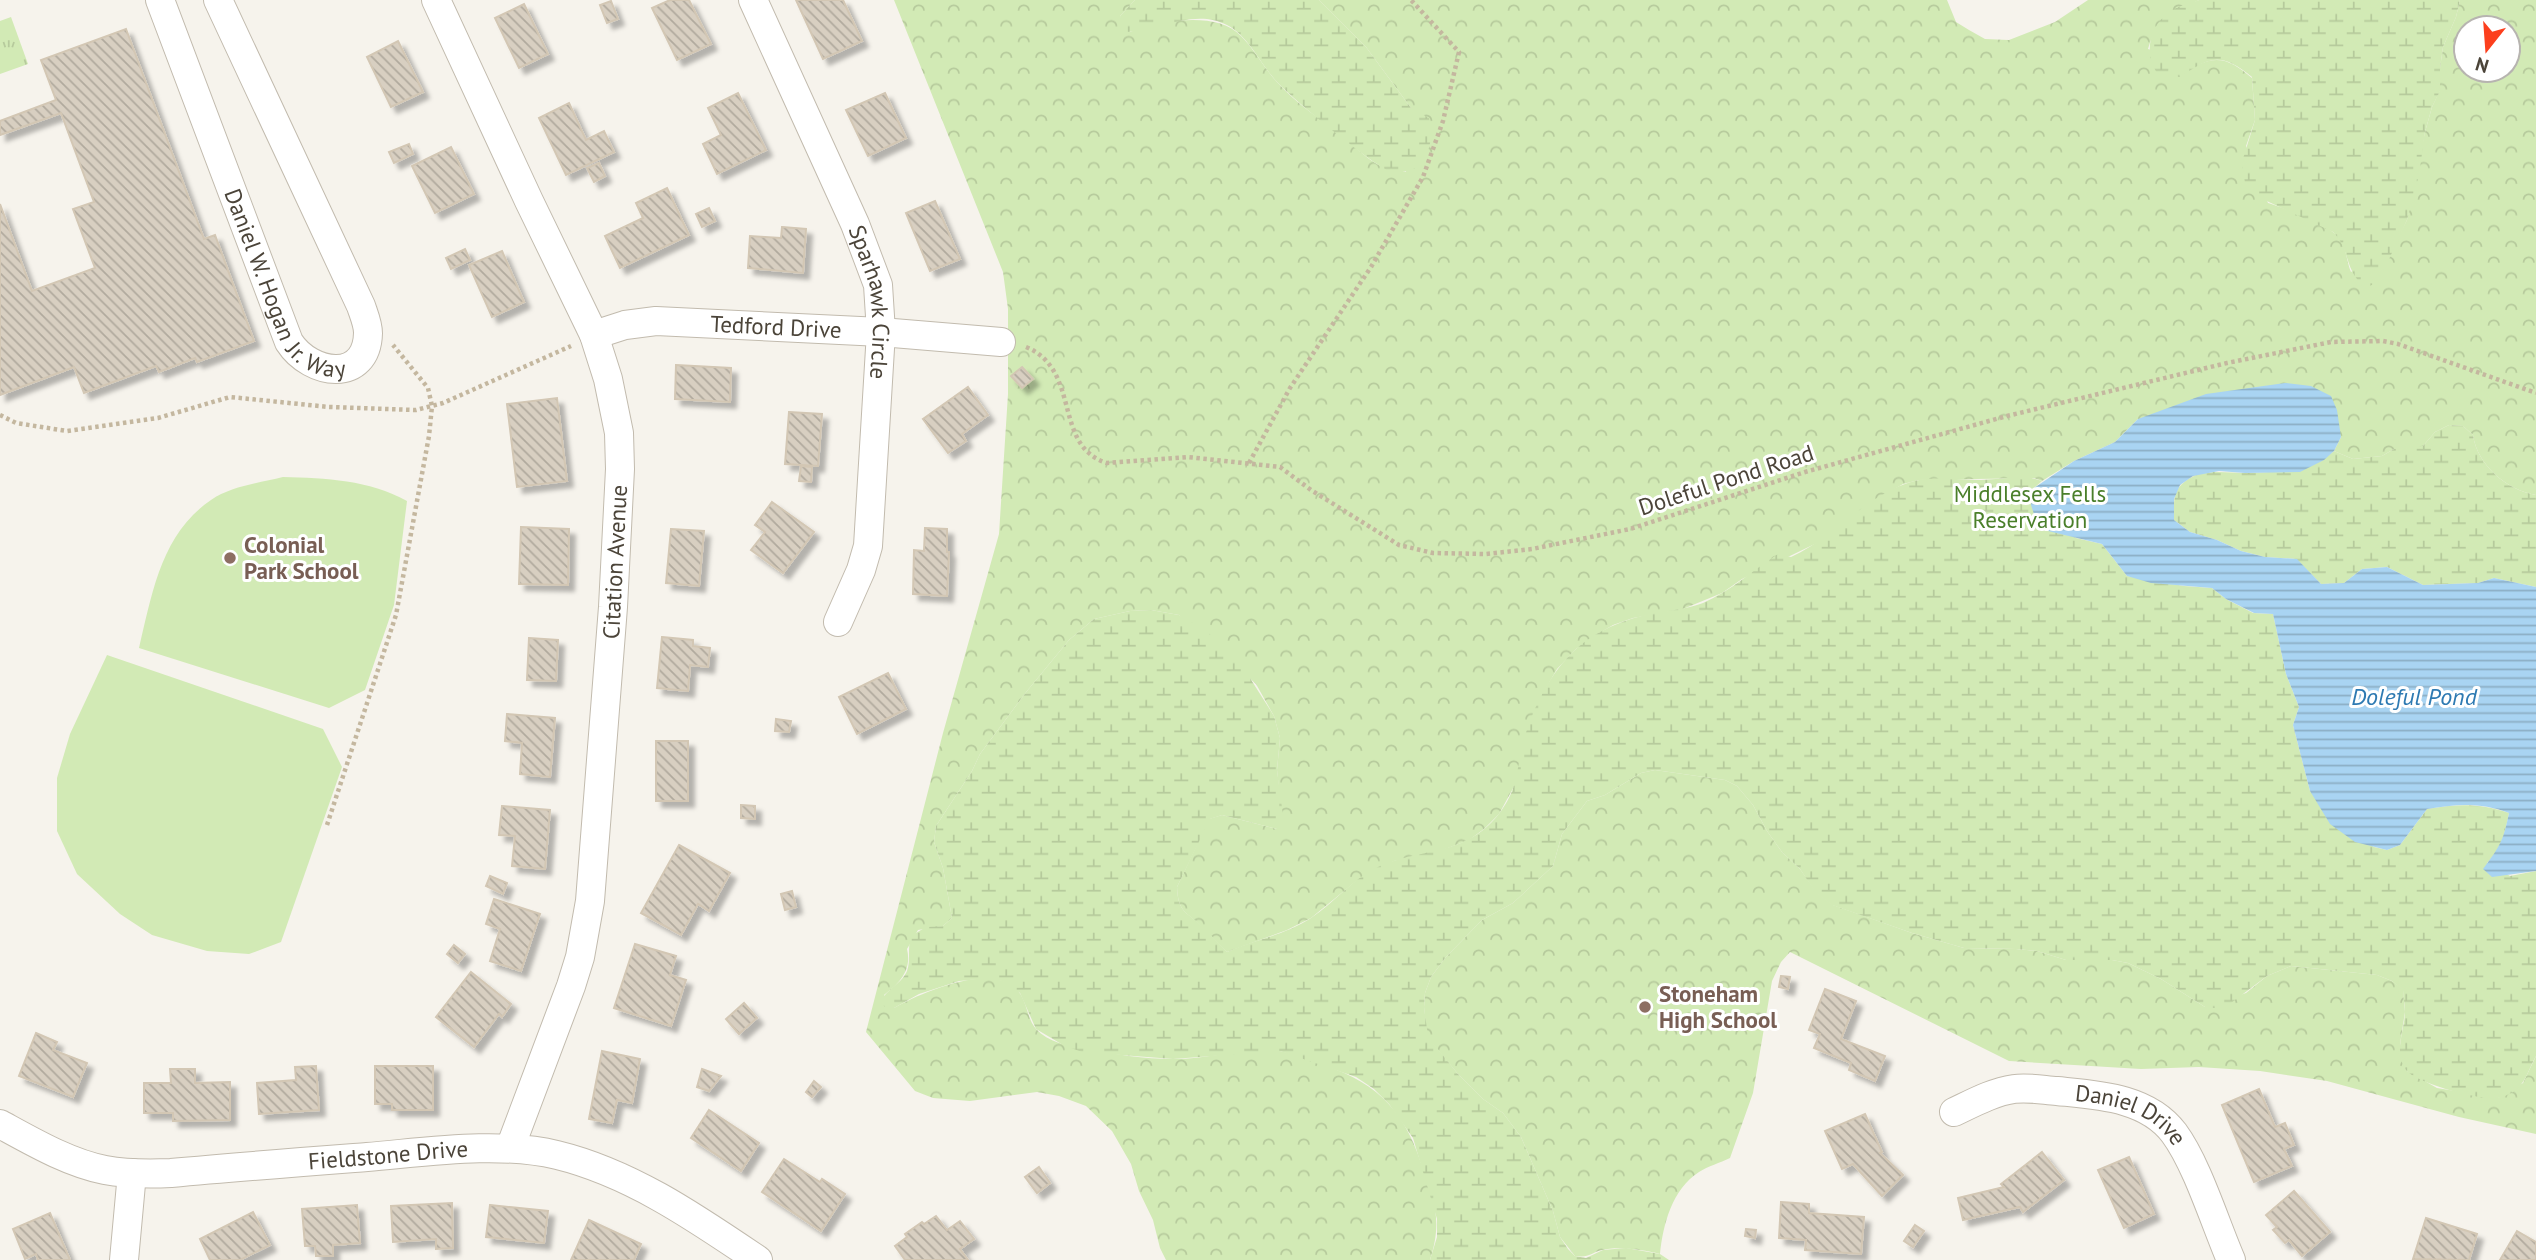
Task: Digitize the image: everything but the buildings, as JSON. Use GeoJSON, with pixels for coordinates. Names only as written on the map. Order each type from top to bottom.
{"type":"FeatureCollection","features":[{"type":"Feature","properties":{"kind":"street","name":"Daniel W. Hogan Jr. Way"},"geometry":{"type":"LineString","coordinates":[[160,0],[289,342],[303,359],[324,369],[334,370],[350,365],[362,354],[368,331],[361,306],[218,0]]}},
{"type":"Feature","properties":{"kind":"street","name":"Citation Avenue"},"geometry":{"type":"LineString","coordinates":[[436,0],[594,335],[620,433],[612,621],[590,901],[580,957],[568,995],[510,1148]]}},
{"type":"Feature","properties":{"kind":"street","name":"Sparhawk Circle"},"geometry":{"type":"LineString","coordinates":[[753,0],[873,269],[881,303],[867,546],[861,570],[838,622]]}},
{"type":"Feature","properties":{"kind":"street","name":"Tedford Drive"},"geometry":{"type":"LineString","coordinates":[[594,335],[625,325],[656,321],[881,332],[1001,342]]}},
{"type":"Feature","properties":{"kind":"street","name":"Daniel Drive"},"geometry":{"type":"LineString","coordinates":[[1954,1112],[2000,1092],[2025,1089],[2095,1094],[2132,1103],[2167,1126],[2180,1144],[2231,1260]]}},
{"type":"Feature","properties":{"kind":"street","name":"Fieldstone Drive"},"geometry":{"type":"LineString","coordinates":[[0,1124],[68,1158],[98,1169],[132,1173],[171,1173],[419,1152],[510,1148],[542,1152],[573,1160],[641,1188],[705,1224],[758,1260]]}},
{"type":"Feature","properties":{"kind":"street"},"geometry":{"type":"LineString","coordinates":[[124,1260],[132,1173]]}},
{"type":"Feature","properties":{"kind":"path"},"geometry":{"type":"LineString","coordinates":[[1249,463],[1290,388],[1371,267],[1423,177],[1443,121],[1459,52],[1411,0]]}},
{"type":"Feature","properties":{"kind":"path"},"geometry":{"type":"LineString","coordinates":[[327,825],[396,615],[432,407],[428,388],[402,355],[393,345],[368,331]]}},
{"type":"Feature","properties":{"kind":"path"},"geometry":{"type":"LineString","coordinates":[[0,415],[16,423],[67,431],[158,418],[230,397],[355,409],[416,410],[432,407],[594,335]]}},
{"type":"Feature","properties":{"kind":"path","name":"Doleful Pond Road"},"geometry":{"type":"LineString","coordinates":[[1001,342],[1020,345],[1041,355],[1058,376],[1079,442],[1088,455],[1098,460],[1107,463],[1188,457],[1280,467],[1364,525],[1399,545],[1433,553],[1486,554],[1532,549],[1630,529],[1805,472],[2007,416],[2227,363],[2332,342],[2383,341],[2398,344],[2536,393]]}},
{"type":"Feature","properties":{"kind":"green space"},"geometry":{"type":"Polygon","coordinates":[[[894,0],[1135,0],[1120,16],[1130,32],[1156,24],[1187,20],[1218,23],[1241,36],[1285,90],[1367,157],[1381,166],[1406,172],[1411,108],[1366,47],[1319,0],[1947,0],[1956,22],[1985,39],[2009,40],[2055,22],[2088,0],[2199,0],[2166,17],[2156,29],[2148,49],[2198,65],[2220,60],[2239,68],[2252,78],[2255,120],[2246,146],[2268,203],[2308,218],[2336,235],[2343,243],[2351,272],[2395,243],[2407,220],[2425,132],[2440,90],[2443,47],[2452,26],[2452,84],[2522,84],[2522,14],[2457,14],[2460,0],[2536,0],[2536,495],[2514,488],[2495,474],[2480,456],[2473,435],[2463,426],[2449,425],[2435,432],[2423,446],[2416,449],[2394,449],[2382,456],[2353,459],[2334,451],[2341,437],[2138,419],[2115,442],[2074,461],[2042,481],[2034,478],[1919,480],[1903,484],[1821,541],[1742,579],[1722,593],[1683,609],[1633,618],[1596,635],[1576,649],[1557,669],[1546,688],[1527,732],[1517,781],[1499,814],[1484,829],[1469,840],[1448,848],[1428,855],[1394,861],[1355,882],[1311,918],[1287,930],[1227,952],[1185,912],[1179,903],[1177,887],[1209,819],[1222,815],[1277,829],[1280,738],[1274,716],[1256,684],[1179,615],[1151,610],[1130,611],[1094,619],[1069,640],[980,754],[936,826],[934,842],[943,868],[952,918],[943,926],[918,930],[907,949],[906,970],[895,986],[884,995],[894,1008],[922,994],[959,982],[995,979],[1010,984],[1021,995],[1036,1029],[1046,1037],[1065,1045],[1163,1059],[1280,1051],[1353,1077],[1369,1087],[1394,1110],[1413,1143],[1435,1211],[1436,1233],[1430,1260],[1166,1260],[1131,1164],[1112,1131],[1086,1106],[1059,1096],[1037,1092],[970,1101],[933,1098],[915,1091],[866,1032],[943,733],[999,534],[1008,394],[1008,309],[1003,272],[894,0]]]}},
{"type":"Feature","properties":{"kind":"green space"},"geometry":{"type":"Polygon","coordinates":[[[1135,0],[1319,0],[1366,47],[1411,108],[1429,118],[1430,142],[1425,158],[1416,168],[1408,171],[1392,172],[1383,168],[1287,92],[1249,44],[1227,25],[1201,19],[1123,32],[1120,16],[1135,0]]]}},
{"type":"Feature","properties":{"kind":"green space"},"geometry":{"type":"Polygon","coordinates":[[[2199,0],[2460,0],[2457,14],[2452,14],[2452,26],[2443,47],[2440,91],[2425,132],[2419,175],[2407,220],[2379,281],[2366,288],[2354,274],[2343,245],[2333,232],[2254,195],[2245,183],[2242,162],[2255,120],[2252,77],[2224,60],[2208,61],[2180,77],[2157,73],[2151,57],[2150,41],[2156,26],[2179,7],[2199,0]]]}},
{"type":"Feature","properties":{"kind":"green space"},"geometry":{"type":"Polygon","coordinates":[[[11,17],[28,64],[0,74],[0,21],[11,17]]]}},
{"type":"Feature","properties":{"kind":"green space"},"geometry":{"type":"Polygon","coordinates":[[[2449,425],[2463,426],[2473,435],[2480,456],[2504,482],[2536,495],[2536,587],[2494,578],[2478,583],[2423,585],[2387,567],[2362,569],[2344,583],[2321,584],[2296,559],[2265,557],[2241,551],[2190,532],[2174,520],[2177,492],[2182,484],[2196,475],[2292,469],[2315,462],[2334,451],[2353,459],[2382,456],[2394,449],[2423,446],[2435,432],[2449,425]]]}},
{"type":"Feature","properties":{"kind":"green space","name":"Middlesex Fells Reservation"},"geometry":{"type":"Polygon","coordinates":[[[2025,476],[2042,481],[2034,488],[2031,496],[2076,538],[2102,544],[2127,576],[2212,588],[2226,599],[2253,613],[2273,614],[2286,674],[2299,707],[2293,725],[2310,791],[2374,847],[2387,850],[2400,845],[2427,809],[2468,805],[2509,813],[2499,846],[2487,863],[2510,876],[2536,871],[2536,1056],[2517,1089],[2500,1098],[2478,1097],[2449,1090],[2412,1075],[2406,1070],[2400,1056],[2405,1018],[2403,990],[2392,981],[2377,975],[2291,966],[2267,976],[2231,1003],[2216,1008],[2205,1007],[2161,979],[2128,963],[2112,960],[2066,960],[2037,951],[2016,949],[1964,948],[1832,905],[1816,893],[1800,869],[1782,852],[1753,805],[1737,786],[1725,780],[1655,770],[1641,773],[1605,795],[1587,801],[1562,834],[1553,866],[1513,903],[1482,920],[1446,957],[1431,977],[1425,993],[1424,1007],[1428,1037],[1458,1074],[1483,1099],[1503,1113],[1521,1137],[1553,1211],[1560,1237],[1568,1249],[1575,1256],[1586,1258],[1603,1250],[1626,1248],[1660,1254],[1669,1260],[1430,1260],[1437,1237],[1437,1219],[1413,1138],[1389,1104],[1374,1089],[1356,1077],[1280,1051],[1173,1059],[1082,1052],[1063,1045],[1036,1029],[1020,993],[1002,981],[959,981],[919,994],[894,1008],[886,1008],[881,1003],[907,971],[911,936],[926,927],[943,926],[952,918],[943,868],[934,842],[936,826],[980,754],[1027,691],[1069,640],[1094,619],[1130,611],[1151,610],[1179,615],[1203,629],[1234,653],[1274,716],[1280,738],[1277,770],[1284,823],[1277,829],[1222,815],[1210,819],[1177,887],[1179,903],[1185,912],[1227,952],[1301,924],[1378,867],[1459,844],[1488,826],[1511,795],[1526,734],[1549,682],[1565,660],[1594,635],[1626,620],[1703,603],[1778,554],[1791,557],[1806,549],[1875,499],[1905,484],[1933,479],[1981,480],[2025,476]]]}},
{"type":"Feature","properties":{"kind":"green space"},"geometry":{"type":"Polygon","coordinates":[[[283,477],[331,479],[362,484],[407,501],[394,605],[365,690],[329,708],[139,648],[154,586],[180,530],[194,514],[219,495],[283,477]]]}},
{"type":"Feature","properties":{"kind":"green space"},"geometry":{"type":"Polygon","coordinates":[[[107,655],[323,729],[342,767],[281,942],[249,954],[207,951],[152,935],[120,914],[77,874],[57,831],[57,778],[70,734],[107,655]]]}},
{"type":"Feature","properties":{"kind":"green space"},"geometry":{"type":"Polygon","coordinates":[[[1655,770],[1725,780],[1737,786],[1753,805],[1782,852],[1800,869],[1817,893],[1833,905],[1964,948],[2016,949],[2037,951],[2066,960],[2112,960],[2128,963],[2161,979],[2205,1007],[2246,993],[2267,976],[2291,966],[2377,975],[2392,981],[2403,989],[2405,1012],[2400,1044],[2407,1071],[2437,1088],[2498,1098],[2523,1083],[2536,1056],[2536,1134],[2459,1117],[2327,1081],[2260,1071],[2199,1067],[2141,1069],[2009,1061],[1790,952],[1781,962],[1772,981],[1753,1093],[1730,1158],[1699,1172],[1682,1188],[1670,1208],[1660,1254],[1616,1248],[1587,1256],[1575,1256],[1560,1237],[1553,1211],[1521,1137],[1503,1113],[1483,1099],[1458,1074],[1427,1037],[1425,993],[1431,977],[1446,957],[1482,920],[1513,903],[1553,866],[1562,834],[1587,801],[1605,795],[1641,773],[1655,770]]]}},
{"type":"Feature","properties":{"kind":"water","name":"Doleful Pond"},"geometry":{"type":"Polygon","coordinates":[[[2285,383],[2311,386],[2331,396],[2337,410],[2341,437],[2334,451],[2324,460],[2300,472],[2219,471],[2193,476],[2180,485],[2174,499],[2174,520],[2190,532],[2241,551],[2265,557],[2297,559],[2321,584],[2344,583],[2362,569],[2387,567],[2423,585],[2478,583],[2494,578],[2536,587],[2536,871],[2492,877],[2483,869],[2500,843],[2509,813],[2488,807],[2458,805],[2427,809],[2400,845],[2387,850],[2355,842],[2330,824],[2310,791],[2293,725],[2299,707],[2286,674],[2273,614],[2254,613],[2226,599],[2212,588],[2151,583],[2127,576],[2102,544],[2048,531],[2036,520],[2031,505],[2034,488],[2074,461],[2115,442],[2138,419],[2206,394],[2285,383]]]}},
{"type":"Feature","properties":{"kind":"place","name":"Colonial Park School"},"geometry":{"type":"Point","coordinates":[230,558]}},
{"type":"Feature","properties":{"kind":"place","name":"Stoneham High School"},"geometry":{"type":"Point","coordinates":[1645,1007]}}]}
